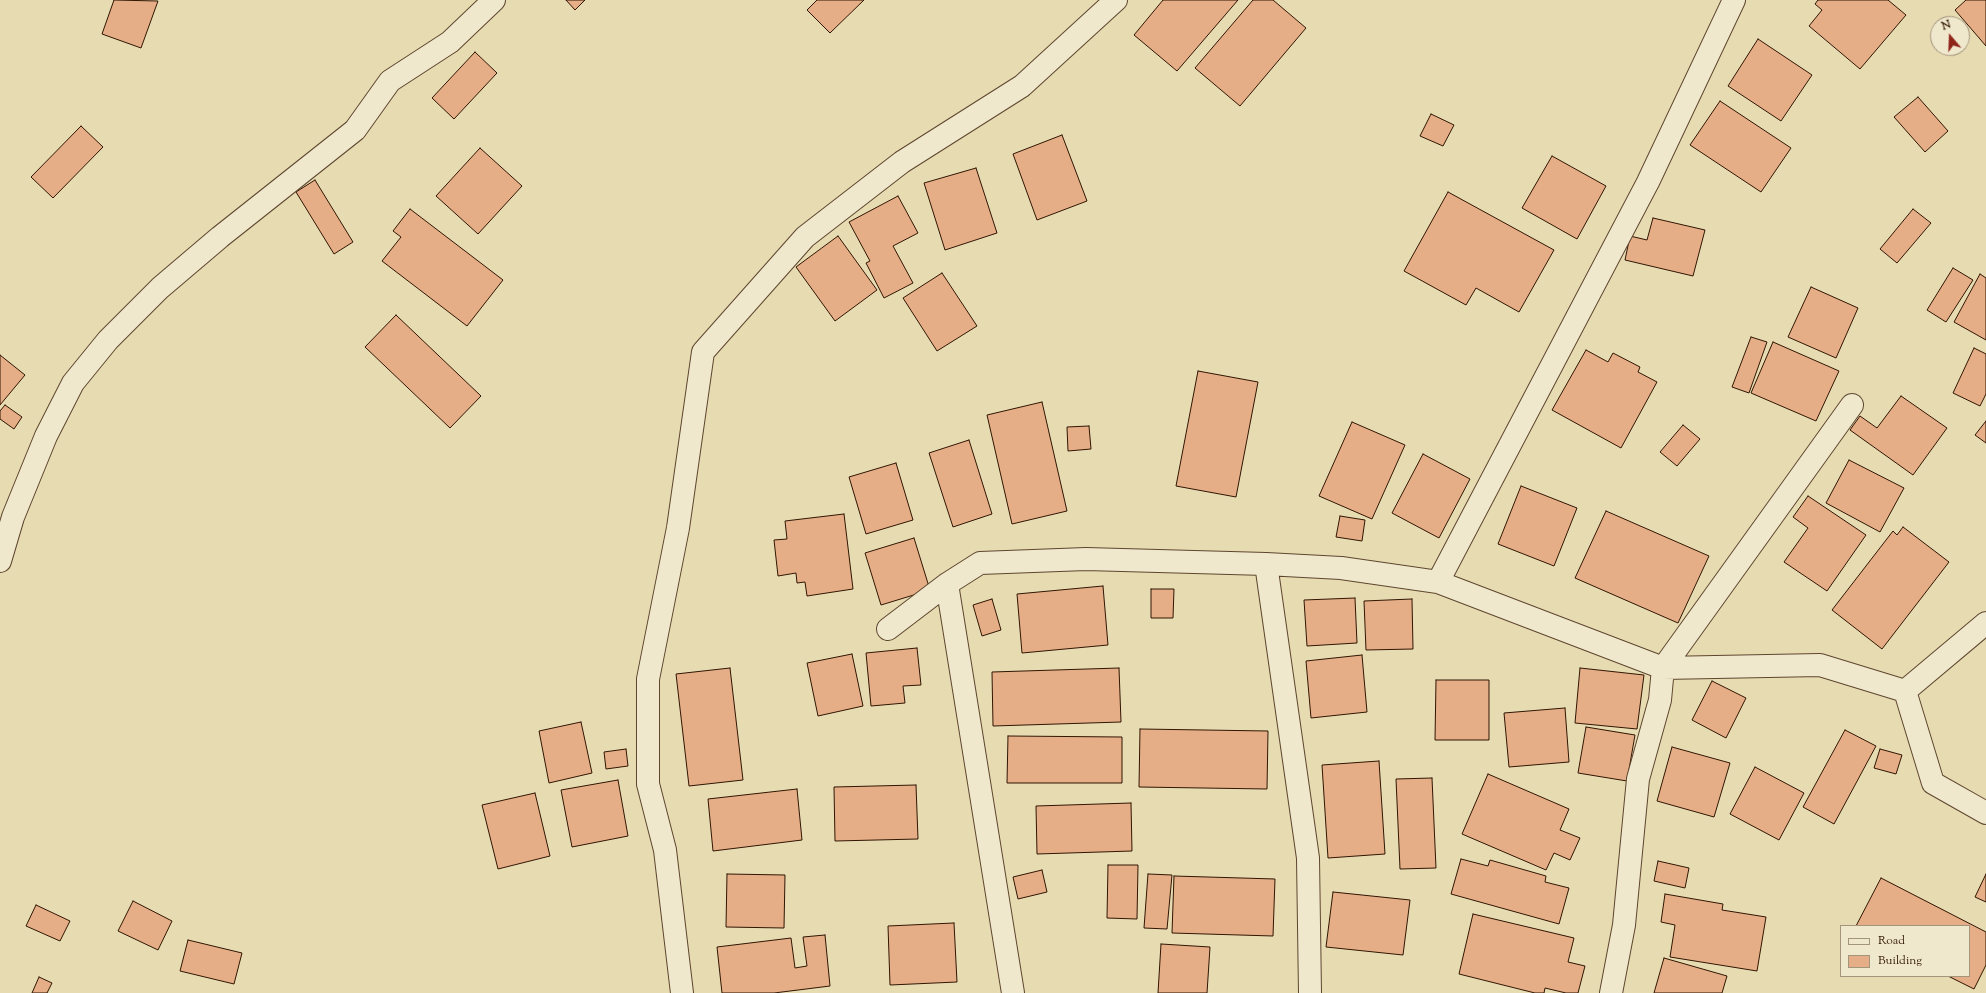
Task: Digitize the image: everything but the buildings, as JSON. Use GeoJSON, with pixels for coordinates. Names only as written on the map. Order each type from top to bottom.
{"type":"FeatureCollection","features":[{"type":"Feature","properties":{"kind":"street"},"geometry":{"type":"LineString","coordinates":[[0,561],[7,513],[73,382],[108,340],[160,288],[220,237],[355,130],[390,81],[450,42],[494,0]]}},
{"type":"Feature","properties":{"kind":"street"},"geometry":{"type":"LineString","coordinates":[[682,993],[665,850],[648,784],[648,679],[678,528],[703,352],[805,237],[902,162],[1022,86],[1116,0]]}},
{"type":"Feature","properties":{"kind":"street"},"geometry":{"type":"LineString","coordinates":[[1438,582],[1648,182],[1734,0]]}},
{"type":"Feature","properties":{"kind":"street"},"geometry":{"type":"LineString","coordinates":[[1611,993],[1624,925],[1638,779],[1660,700],[1663,668],[1852,405]]}},
{"type":"Feature","properties":{"kind":"street"},"geometry":{"type":"LineString","coordinates":[[888,629],[947,584],[980,562],[1086,558],[1341,568],[1438,582],[1663,668],[1820,665],[1905,691]]}},
{"type":"Feature","properties":{"kind":"street"},"geometry":{"type":"LineString","coordinates":[[1266,564],[1308,858],[1310,993]]}},
{"type":"Feature","properties":{"kind":"street"},"geometry":{"type":"LineString","coordinates":[[947,584],[1013,993]]}},
{"type":"Feature","properties":{"kind":"street"},"geometry":{"type":"LineString","coordinates":[[1905,691],[1986,623]]}},
{"type":"Feature","properties":{"kind":"street"},"geometry":{"type":"LineString","coordinates":[[1905,691],[1933,783],[1986,813]]}}]}
